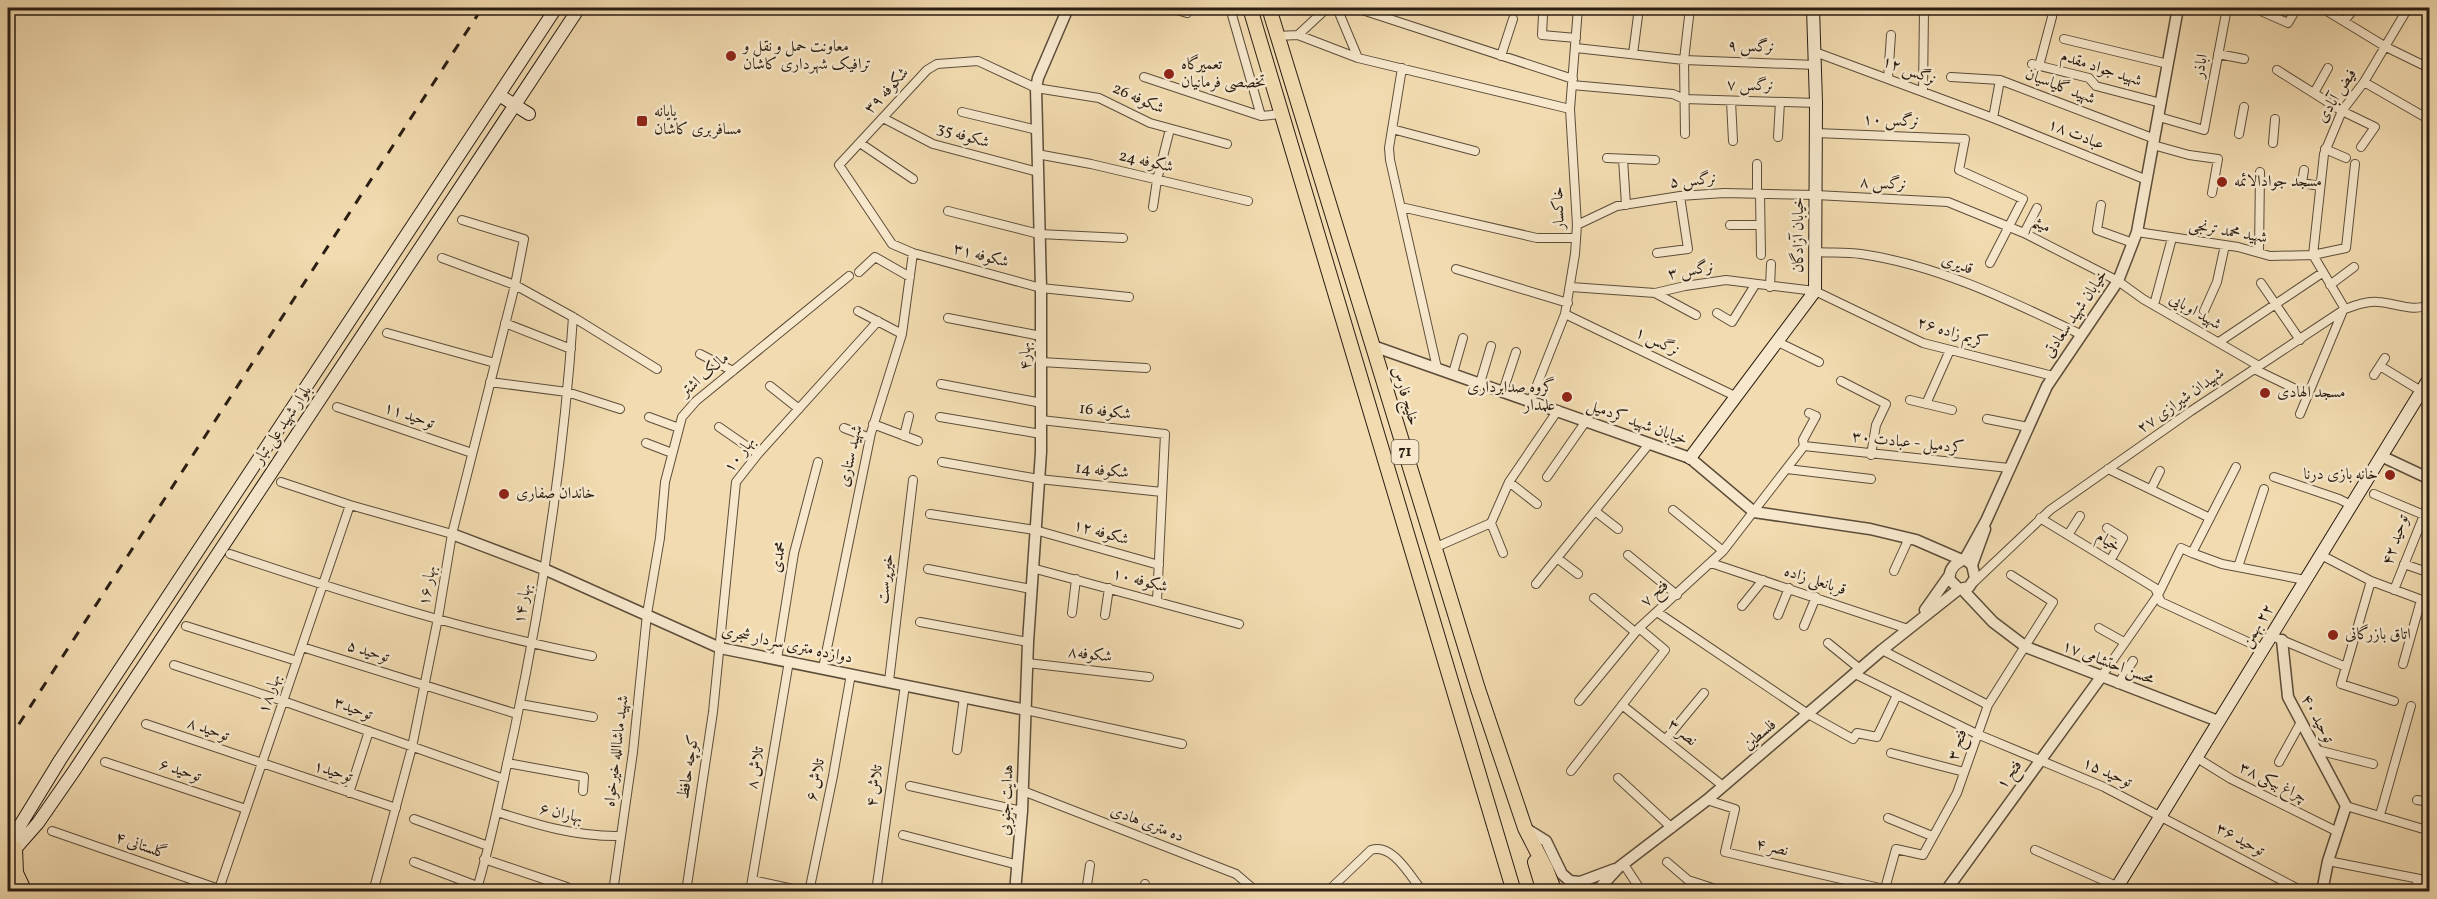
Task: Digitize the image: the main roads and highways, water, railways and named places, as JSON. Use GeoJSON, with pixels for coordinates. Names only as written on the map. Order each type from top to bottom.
{"type":"FeatureCollection","features":[{"type":"Feature","properties":{"kind":"main road","name":"بلوار شهید علی تبار"},"geometry":{"type":"LineString","coordinates":[[10,850],[66,750],[556,8]]}},
{"type":"Feature","properties":{"kind":"main road","name":"بلوار شهید علی تبار"},"geometry":{"type":"LineString","coordinates":[[10,850],[38,823],[74,771],[579,8]]}},
{"type":"Feature","properties":{"kind":"main road","name":"71"},"geometry":{"type":"LineString","coordinates":[[1250,8],[1514,891]]}},
{"type":"Feature","properties":{"kind":"main road","name":"خلیج فارس"},"geometry":{"type":"LineString","coordinates":[[1269,8],[1434,548],[1525,828],[1555,891]]}},
{"type":"Feature","properties":{"kind":"main road","name":"خیابان آزادگان"},"geometry":{"type":"LineString","coordinates":[[1690,458],[1815,291],[1816,58],[1813,8]]}},
{"type":"Feature","properties":{"kind":"main road"},"geometry":{"type":"LineString","coordinates":[[499,95],[529,114]]}},
{"type":"Feature","properties":{"kind":"main road","name":"٢٢ بهمن"},"geometry":{"type":"LineString","coordinates":[[2116,889],[2263,649],[2277,638],[2305,580],[2430,377]]}},
{"type":"Feature","properties":{"kind":"main road"},"geometry":{"type":"LineString","coordinates":[[1525,828],[1544,891]]}},
{"type":"Feature","properties":{"kind":"main road"},"geometry":{"type":"LineString","coordinates":[[1497,837],[1522,891]]}},
{"type":"Feature","properties":{"kind":"main road"},"geometry":{"type":"LineString","coordinates":[[10,850],[24,891]]}},
{"type":"Feature","properties":{"kind":"main road"},"geometry":{"type":"LineString","coordinates":[[8,887],[24,891]]}},
{"type":"Feature","properties":{"kind":"railway"},"geometry":{"type":"LineString","coordinates":[[8,741],[482,8]]}},
{"type":"Feature","properties":{"kind":"place","name":"معاونت حمل و نقل و ترافیک شهرداری کاشان"},"geometry":{"type":"Point","coordinates":[731,56]}},
{"type":"Feature","properties":{"kind":"place","name":"تعمیرگاه تخصصی فرمانیان"},"geometry":{"type":"Point","coordinates":[1169,74]}},
{"type":"Feature","properties":{"kind":"place","name":"پایانه مسافربری کاشان"},"geometry":{"type":"Point","coordinates":[642,121]}},
{"type":"Feature","properties":{"kind":"place","name":"مسجد جوادالائمه"},"geometry":{"type":"Point","coordinates":[2222,182]}},
{"type":"Feature","properties":{"kind":"place","name":"مسجد الهادی"},"geometry":{"type":"Point","coordinates":[2265,393]}},
{"type":"Feature","properties":{"kind":"place","name":"گروه صدابرداری علمدار"},"geometry":{"type":"Point","coordinates":[1567,397]}},
{"type":"Feature","properties":{"kind":"place","name":"خانه بازی درنا"},"geometry":{"type":"Point","coordinates":[2390,475]}},
{"type":"Feature","properties":{"kind":"place","name":"خاندان صفاری"},"geometry":{"type":"Point","coordinates":[504,494]}},
{"type":"Feature","properties":{"kind":"place","name":"اتاق بازرگانی"},"geometry":{"type":"Point","coordinates":[2333,635]}}]}
